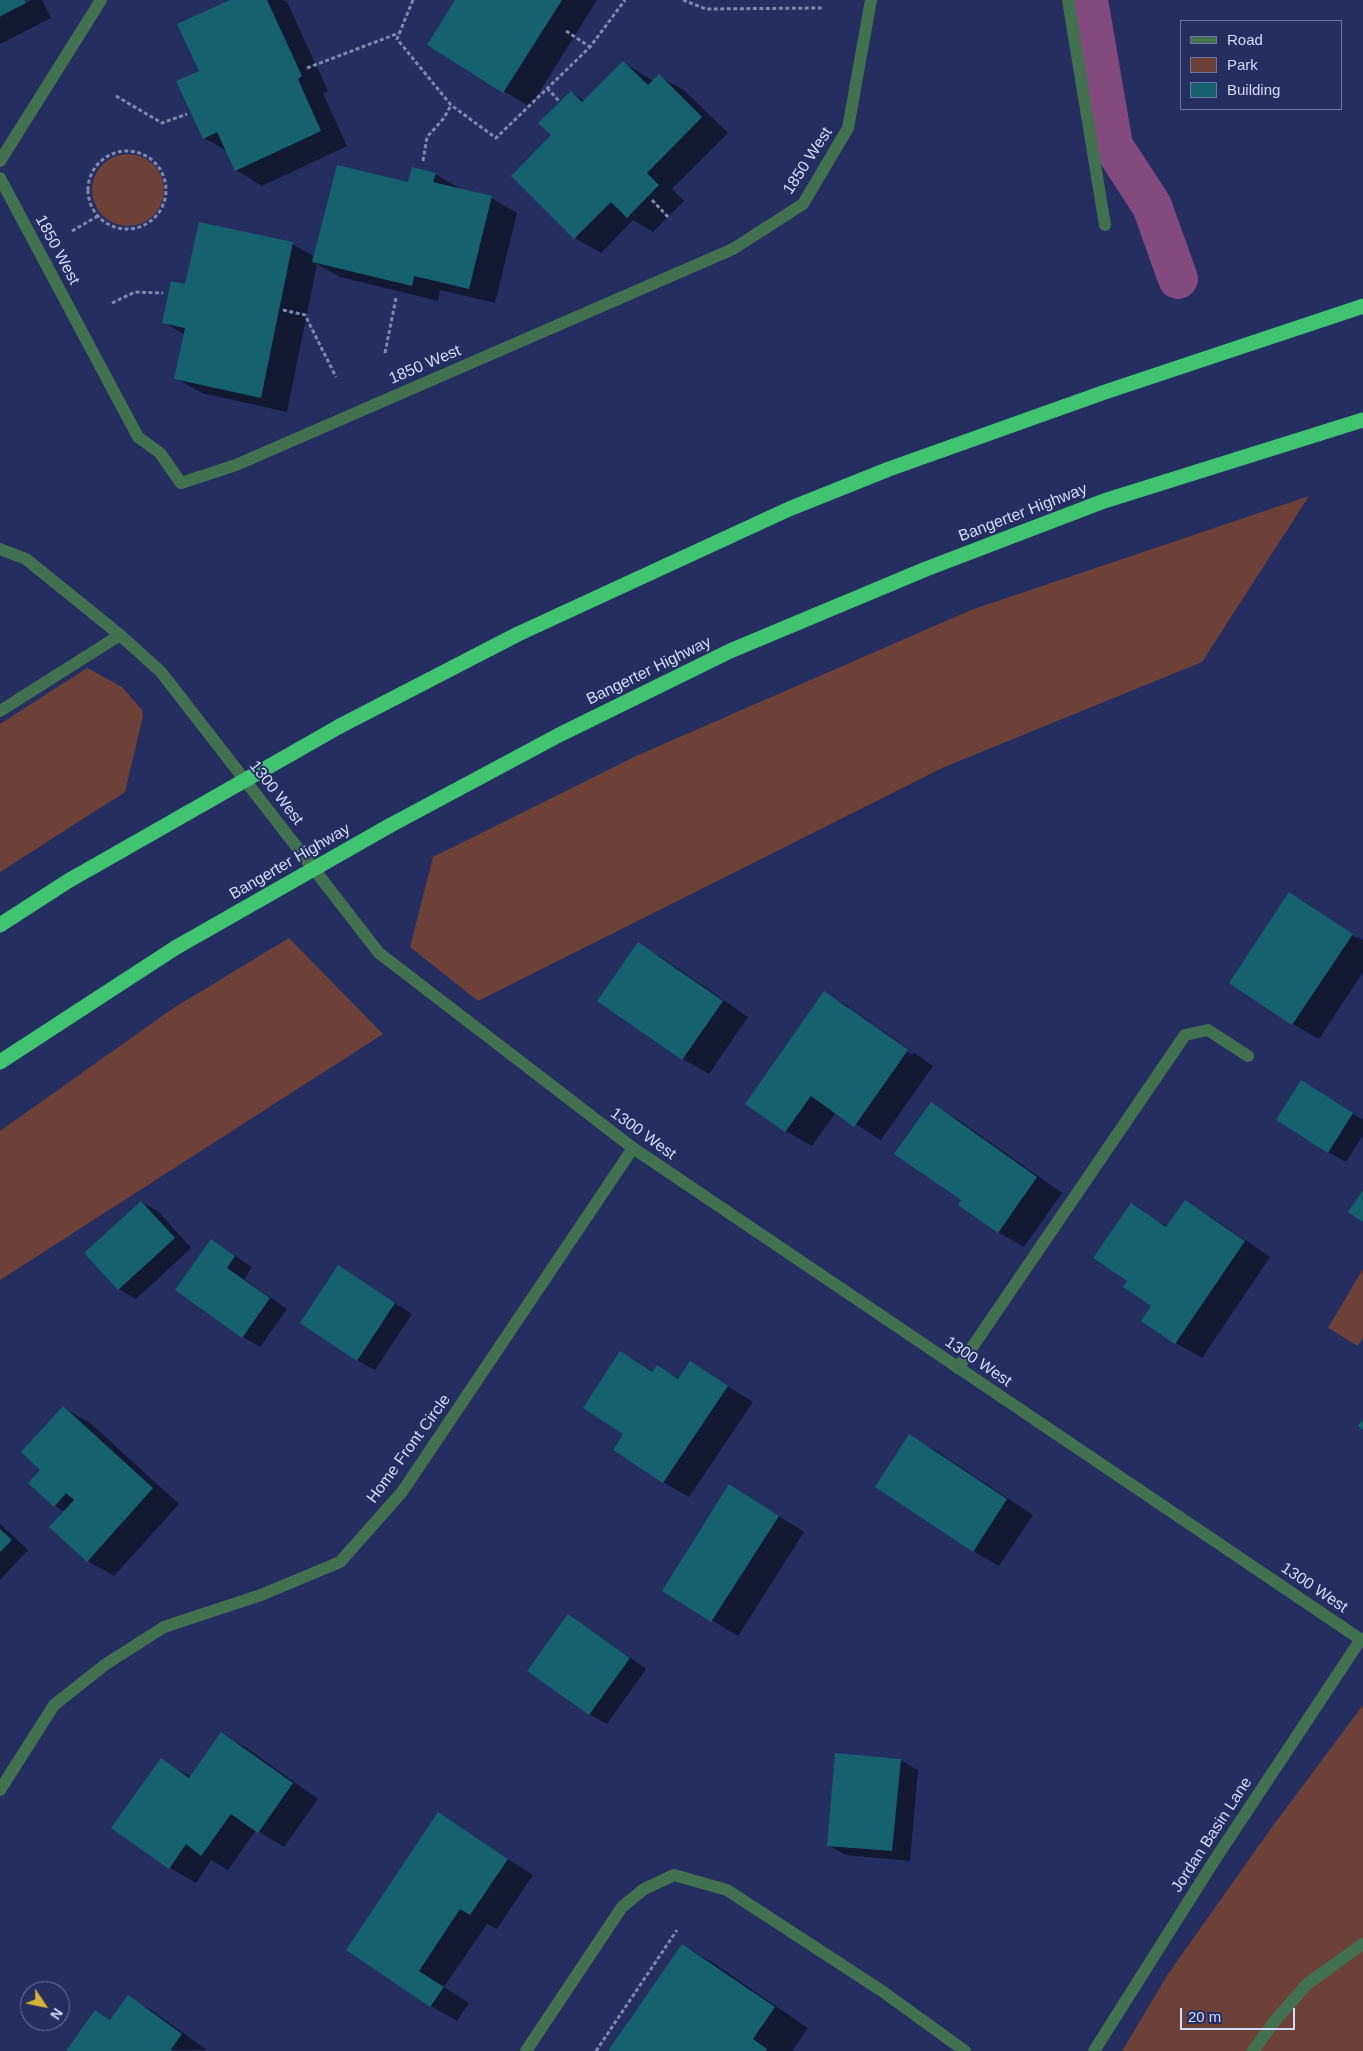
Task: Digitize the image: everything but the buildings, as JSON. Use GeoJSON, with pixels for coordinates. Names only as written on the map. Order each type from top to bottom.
{"type":"FeatureCollection","features":[{"type":"Feature","properties":{"kind":"highway"},"geometry":{"type":"LineString","coordinates":[[0,925],[68,881],[340,726],[518,634],[790,509],[889,469],[1105,392],[1363,306]]}},
{"type":"Feature","properties":{"kind":"highway","name":"Bangerter Highway"},"geometry":{"type":"LineString","coordinates":[[0,1062],[175,948],[389,826],[559,735],[730,651],[926,569],[1104,502],[1363,420]]}},
{"type":"Feature","properties":{"kind":"street"},"geometry":{"type":"LineString","coordinates":[[0,161],[101,0]]}},
{"type":"Feature","properties":{"kind":"street","name":"1850 West"},"geometry":{"type":"LineString","coordinates":[[0,178],[138,437],[160,453],[181,483],[236,465],[733,250],[803,204],[848,128],[871,0]]}},
{"type":"Feature","properties":{"kind":"street"},"geometry":{"type":"LineString","coordinates":[[1068,0],[1105,225]]}},
{"type":"Feature","properties":{"kind":"street","name":"1300 West"},"geometry":{"type":"LineString","coordinates":[[0,549],[26,559],[120,635],[161,672],[378,952],[633,1148],[1362,1640]]}},
{"type":"Feature","properties":{"kind":"street"},"geometry":{"type":"LineString","coordinates":[[0,710],[120,635]]}},
{"type":"Feature","properties":{"kind":"street"},"geometry":{"type":"LineString","coordinates":[[958,1368],[1185,1035],[1208,1030],[1248,1056]]}},
{"type":"Feature","properties":{"kind":"street","name":"Home Front Circle"},"geometry":{"type":"LineString","coordinates":[[0,1790],[54,1705],[106,1664],[164,1627],[261,1595],[340,1562],[402,1492],[633,1148]]}},
{"type":"Feature","properties":{"kind":"street","name":"Jordan Basin Lane"},"geometry":{"type":"LineString","coordinates":[[1094,2051],[1220,1853],[1362,1640]]}},
{"type":"Feature","properties":{"kind":"street"},"geometry":{"type":"LineString","coordinates":[[526,2051],[622,1907],[644,1890],[674,1875],[728,1890],[882,1991],[965,2051]]}},
{"type":"Feature","properties":{"kind":"street"},"geometry":{"type":"LineString","coordinates":[[1252,2051],[1307,1984],[1363,1944]]}},
{"type":"Feature","properties":{"kind":"path"},"geometry":{"type":"LineString","coordinates":[[413,0],[397,39],[451,105],[496,138],[590,47],[625,0]]}},
{"type":"Feature","properties":{"kind":"path"},"geometry":{"type":"LineString","coordinates":[[683,0],[706,9],[822,8]]}},
{"type":"Feature","properties":{"kind":"path"},"geometry":{"type":"LineString","coordinates":[[566,31],[590,47]]}},
{"type":"Feature","properties":{"kind":"path"},"geometry":{"type":"LineString","coordinates":[[307,68],[400,33]]}},
{"type":"Feature","properties":{"kind":"path"},"geometry":{"type":"LineString","coordinates":[[547,88],[558,101]]}},
{"type":"Feature","properties":{"kind":"path"},"geometry":{"type":"LineString","coordinates":[[116,96],[162,123],[187,114]]}},
{"type":"Feature","properties":{"kind":"path"},"geometry":{"type":"LineString","coordinates":[[423,161],[427,136],[444,118],[451,105]]}},
{"type":"Feature","properties":{"kind":"path"},"geometry":{"type":"LineString","coordinates":[[135,151],[148,156],[158,164],[164,176],[167,189],[165,203],[149,224],[125,230],[112,227],[98,216],[88,199],[88,186],[91,174],[98,163],[108,154],[135,151]]}},
{"type":"Feature","properties":{"kind":"path"},"geometry":{"type":"LineString","coordinates":[[652,200],[670,219]]}},
{"type":"Feature","properties":{"kind":"path"},"geometry":{"type":"LineString","coordinates":[[72,231],[98,216]]}},
{"type":"Feature","properties":{"kind":"path"},"geometry":{"type":"LineString","coordinates":[[112,303],[135,292],[164,293]]}},
{"type":"Feature","properties":{"kind":"path"},"geometry":{"type":"LineString","coordinates":[[385,353],[396,298]]}},
{"type":"Feature","properties":{"kind":"path"},"geometry":{"type":"LineString","coordinates":[[282,310],[305,315],[336,377]]}},
{"type":"Feature","properties":{"kind":"path"},"geometry":{"type":"LineString","coordinates":[[596,2051],[678,1930]]}},
{"type":"Feature","properties":{"kind":"green space"},"geometry":{"type":"Polygon","coordinates":[[[128,154],[148,160],[158,170],[164,190],[158,210],[148,220],[128,226],[108,220],[98,210],[92,190],[98,170],[108,160],[128,154]]]}},
{"type":"Feature","properties":{"kind":"green space"},"geometry":{"type":"Polygon","coordinates":[[[1309,496],[1202,662],[942,768],[478,1001],[410,947],[433,857],[636,756],[971,610],[1309,496]]]}},
{"type":"Feature","properties":{"kind":"green space"},"geometry":{"type":"Polygon","coordinates":[[[87,668],[122,687],[142,710],[143,716],[125,792],[0,872],[0,724],[87,668]]]}},
{"type":"Feature","properties":{"kind":"green space"},"geometry":{"type":"Polygon","coordinates":[[[289,938],[383,1034],[0,1280],[0,1131],[172,1009],[289,938]]]}},
{"type":"Feature","properties":{"kind":"green space"},"geometry":{"type":"Polygon","coordinates":[[[1363,1269],[1363,1337],[1358,1346],[1328,1328],[1363,1269]]]}},
{"type":"Feature","properties":{"kind":"green space"},"geometry":{"type":"Polygon","coordinates":[[[1363,1705],[1363,2051],[1122,2051],[1168,1974],[1272,1827],[1363,1705]]]}},
{"type":"Feature","properties":{"kind":"waterway"},"geometry":{"type":"LineString","coordinates":[[1088,0],[1113,146],[1152,206],[1178,279]]}}]}
